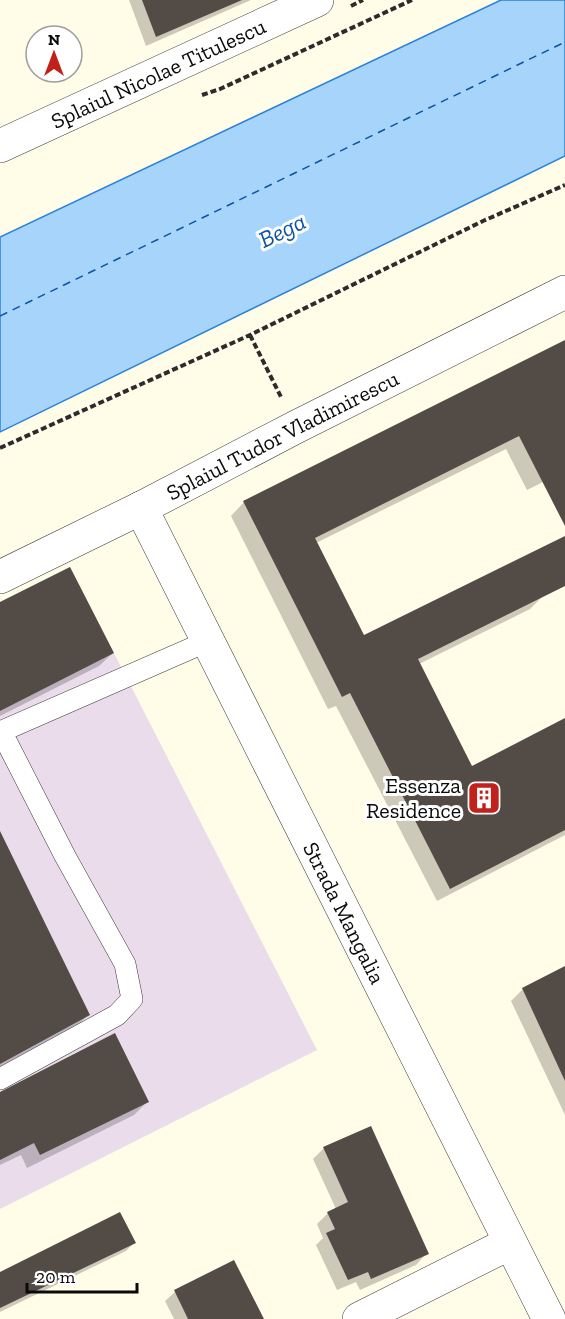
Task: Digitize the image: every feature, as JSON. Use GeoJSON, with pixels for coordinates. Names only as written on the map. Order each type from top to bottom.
{"type":"FeatureCollection","features":[{"type":"Feature","properties":{"kind":"street","name":"Splaiul Nicolae Titulescu"},"geometry":{"type":"LineString","coordinates":[[0,147],[317,0]]}},
{"type":"Feature","properties":{"kind":"street","name":"Splaiul Tudor Vladimirescu"},"geometry":{"type":"LineString","coordinates":[[0,577],[141,508],[296,427],[565,292]]}},
{"type":"Feature","properties":{"kind":"street","name":"Strada Mangalia"},"geometry":{"type":"LineString","coordinates":[[141,508],[549,1319]]}},
{"type":"Feature","properties":{"kind":"street"},"geometry":{"type":"LineString","coordinates":[[359,1319],[510,1243]]}},
{"type":"Feature","properties":{"kind":"lane"},"geometry":{"type":"LineString","coordinates":[[0,1079],[117,1015],[132,999],[125,964],[65,856],[1,731],[208,641]]}},
{"type":"Feature","properties":{"kind":"path"},"geometry":{"type":"LineString","coordinates":[[0,448],[250,335],[483,221],[565,185]]}},
{"type":"Feature","properties":{"kind":"path"},"geometry":{"type":"LineString","coordinates":[[250,335],[267,370]]}},
{"type":"Feature","properties":{"kind":"shaded area"},"geometry":{"type":"Polygon","coordinates":[[[70,567],[317,1050],[0,1209],[0,602],[70,567]]]}},
{"type":"Feature","properties":{"kind":"water","name":"Bega"},"geometry":{"type":"Polygon","coordinates":[[[501,0],[565,0],[565,156],[0,432],[0,237],[501,0]]]}},
{"type":"Feature","properties":{"kind":"building"},"geometry":{"type":"Polygon","coordinates":[[[142,0],[242,0],[156,37],[142,0]]]}},
{"type":"Feature","properties":{"kind":"building"},"geometry":{"type":"Polygon","coordinates":[[[565,340],[565,526],[519,436],[315,538],[364,635],[565,536],[565,586],[418,659],[472,766],[565,718],[565,830],[450,889],[350,693],[342,697],[243,501],[565,340]]]}},
{"type":"Feature","properties":{"kind":"building"},"geometry":{"type":"Polygon","coordinates":[[[70,567],[114,653],[0,711],[0,602],[70,567]]]}},
{"type":"Feature","properties":{"kind":"building"},"geometry":{"type":"Polygon","coordinates":[[[0,831],[90,1015],[0,1064],[0,831]]]}},
{"type":"Feature","properties":{"kind":"building"},"geometry":{"type":"Polygon","coordinates":[[[565,966],[565,1081],[522,988],[565,966]]]}},
{"type":"Feature","properties":{"kind":"building"},"geometry":{"type":"Polygon","coordinates":[[[115,1033],[149,1102],[40,1155],[34,1143],[0,1160],[0,1092],[115,1033]]]}},
{"type":"Feature","properties":{"kind":"building"},"geometry":{"type":"Polygon","coordinates":[[[371,1126],[429,1254],[371,1279],[368,1272],[348,1280],[326,1233],[335,1229],[327,1212],[348,1202],[323,1147],[371,1126]]]}},
{"type":"Feature","properties":{"kind":"building"},"geometry":{"type":"Polygon","coordinates":[[[120,1212],[136,1243],[0,1308],[0,1272],[120,1212]]]}},
{"type":"Feature","properties":{"kind":"building"},"geometry":{"type":"Polygon","coordinates":[[[234,1260],[264,1319],[188,1319],[174,1290],[234,1260]]]}},
{"type":"Feature","properties":{"kind":"ferry route"},"geometry":{"type":"LineString","coordinates":[[0,316],[565,42]]}},
{"type":"Feature","properties":{"kind":"place","name":"Essenza Residence"},"geometry":{"type":"Point","coordinates":[484,798]}}]}
